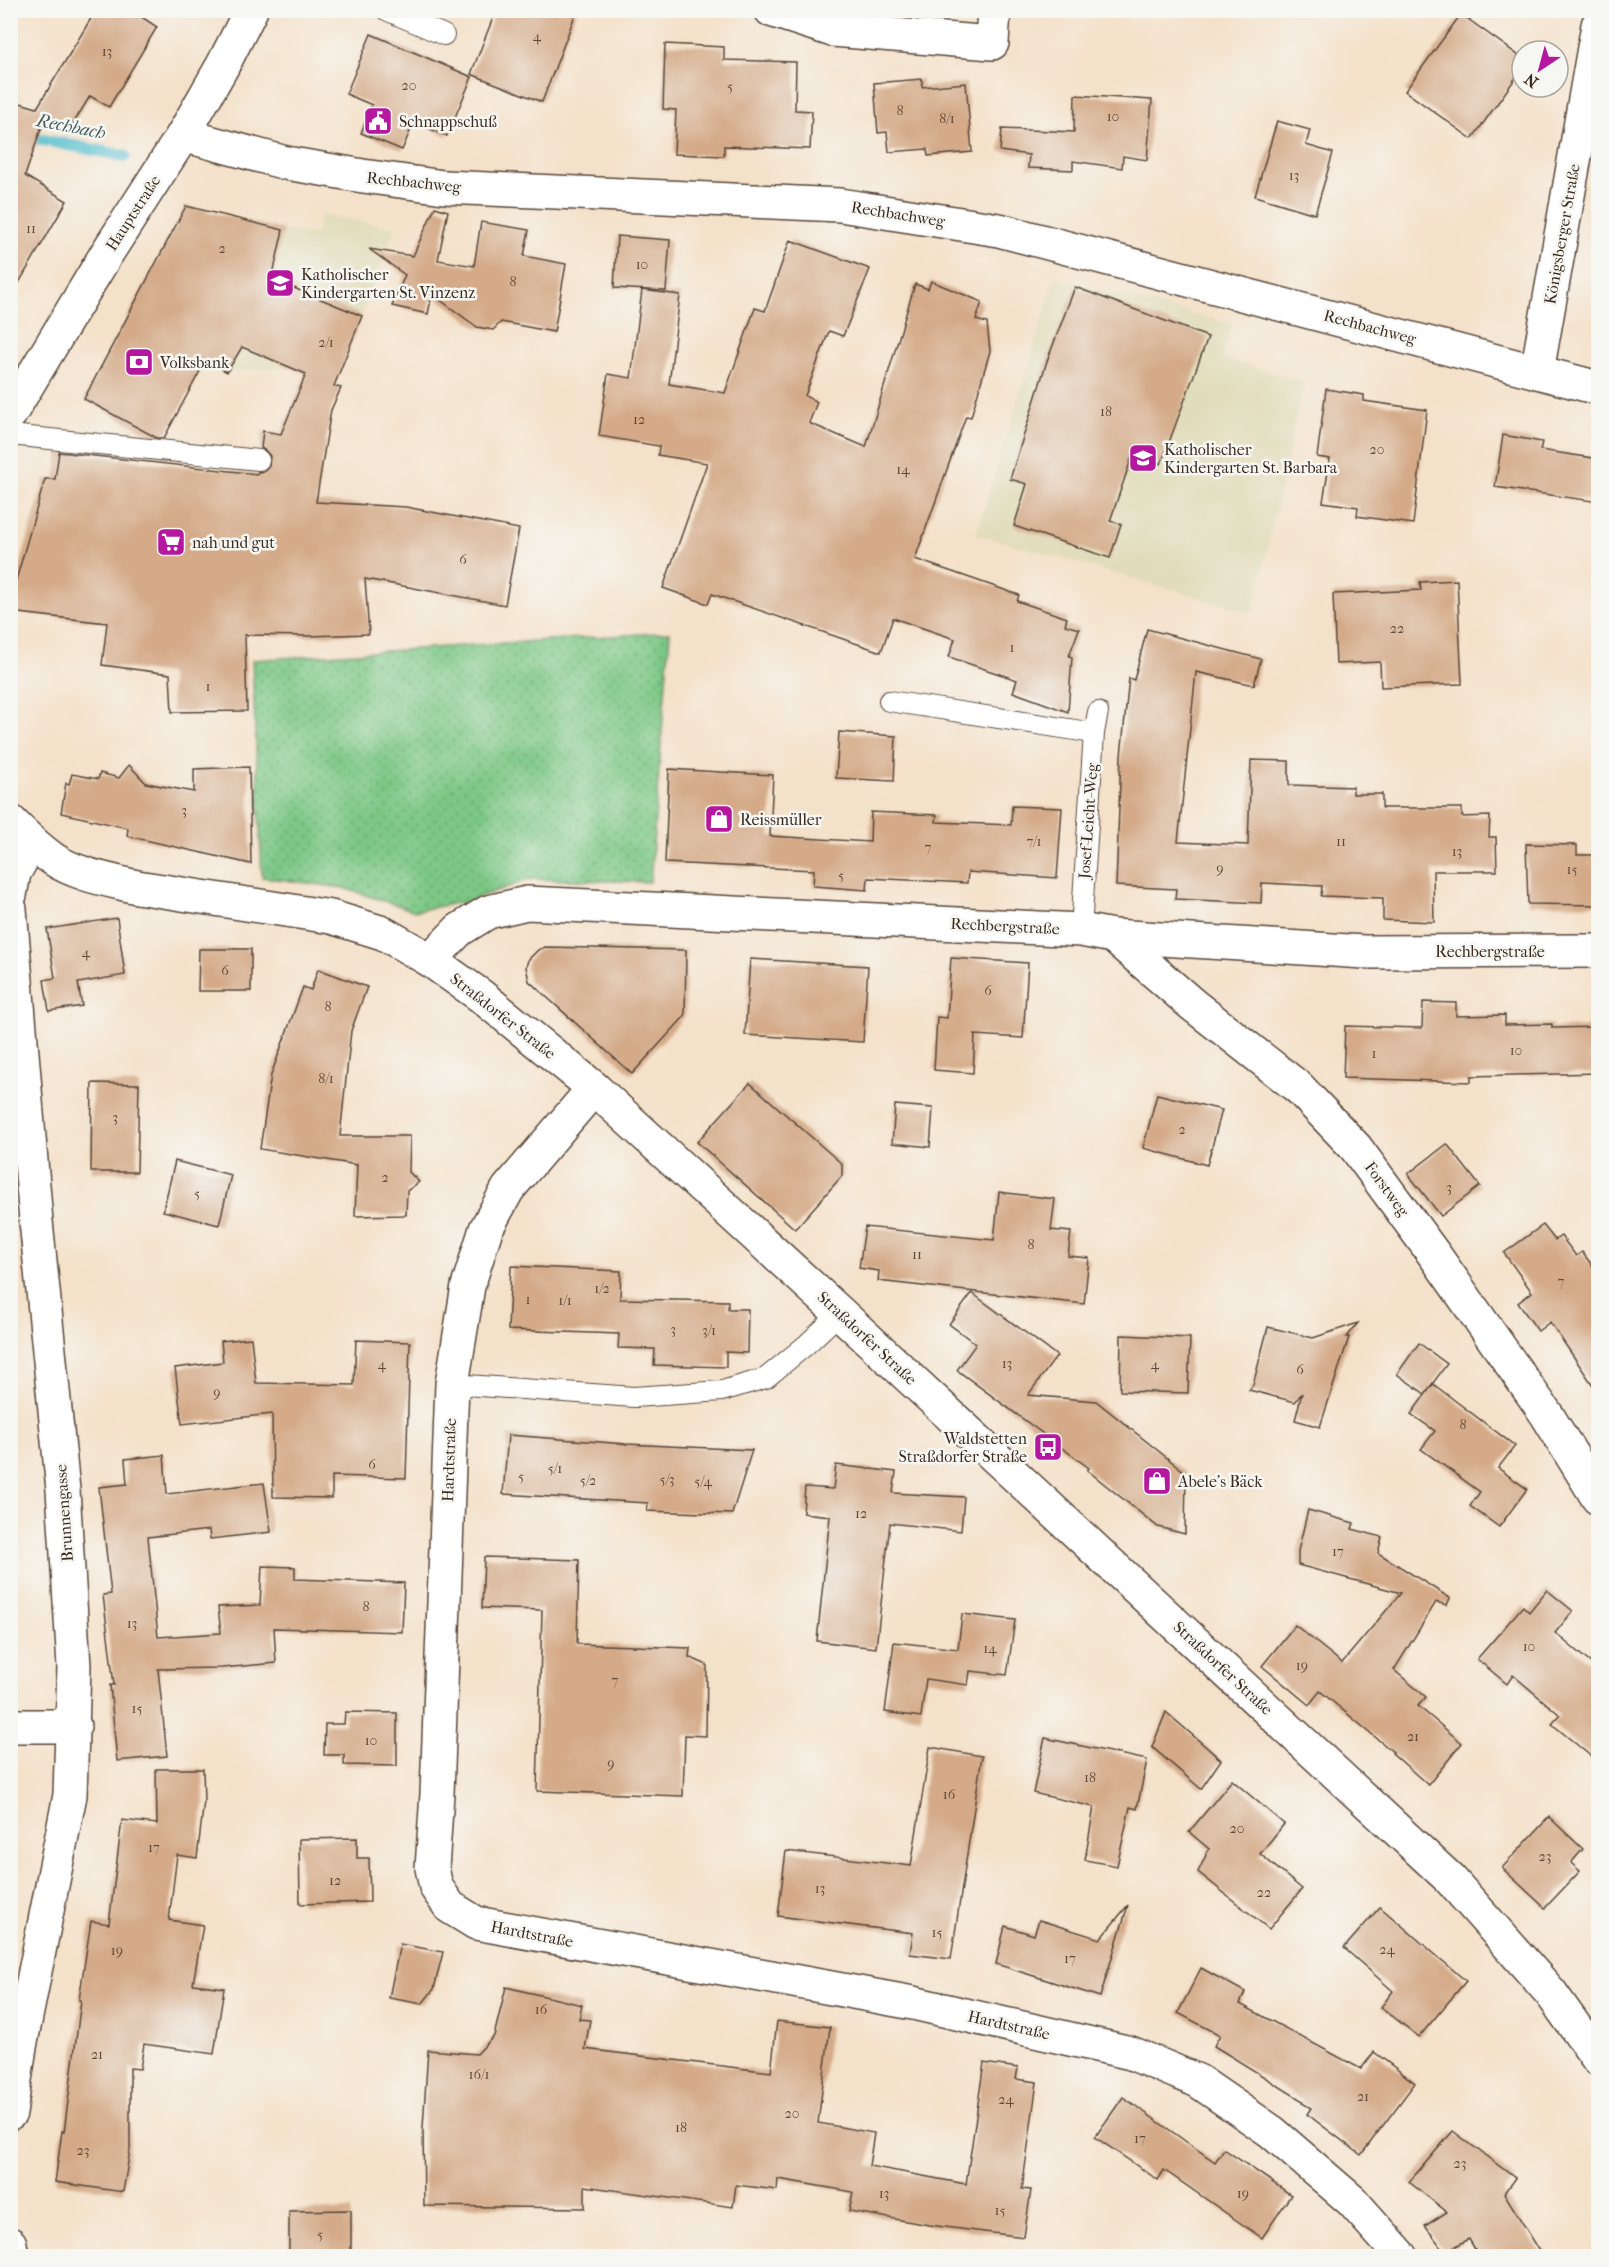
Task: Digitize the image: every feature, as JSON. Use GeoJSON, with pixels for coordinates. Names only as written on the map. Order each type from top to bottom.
{"type":"FeatureCollection","features":[{"type":"Feature","properties":{"kind":"street","name":"Hauptstraße"},"geometry":{"type":"LineString","coordinates":[[10,414],[107,253],[183,135],[251,10]]}},
{"type":"Feature","properties":{"kind":"street"},"geometry":{"type":"LineString","coordinates":[[771,10],[833,30],[992,43],[994,10]]}},
{"type":"Feature","properties":{"kind":"street","name":"Königsberger Straße"},"geometry":{"type":"LineString","coordinates":[[1537,372],[1599,25]]}},
{"type":"Feature","properties":{"kind":"street","name":"Rechbachweg"},"geometry":{"type":"LineString","coordinates":[[183,135],[286,163],[444,186],[840,205],[999,230],[1599,388]]}},
{"type":"Feature","properties":{"kind":"street"},"geometry":{"type":"LineString","coordinates":[[10,895],[21,832]]}},
{"type":"Feature","properties":{"kind":"street","name":"Straßdorfer Straße"},"geometry":{"type":"LineString","coordinates":[[21,832],[54,860],[108,880],[137,887],[331,917],[383,933],[430,960],[481,996],[594,1088],[1450,1879],[1551,1993],[1599,2059]]}},
{"type":"Feature","properties":{"kind":"street","name":"Rechbergstraße"},"geometry":{"type":"LineString","coordinates":[[430,960],[459,930],[488,912],[527,903],[1081,930],[1113,936],[1364,952],[1599,951]]}},
{"type":"Feature","properties":{"kind":"street","name":"Brunnengasse"},"geometry":{"type":"LineString","coordinates":[[10,909],[36,1221],[63,1490],[74,1666],[74,1726],[70,1795],[20,2047],[10,2113]]}},
{"type":"Feature","properties":{"kind":"street","name":"Forstweg"},"geometry":{"type":"LineString","coordinates":[[1113,936],[1193,1005],[1299,1088],[1356,1148],[1547,1415],[1599,1498]]}},
{"type":"Feature","properties":{"kind":"street","name":"Hardtstraße"},"geometry":{"type":"LineString","coordinates":[[594,1088],[508,1189],[486,1229],[468,1286],[452,1384],[437,1794],[432,1868],[436,1887],[450,1907],[476,1923],[913,2003],[1131,2053],[1198,2081],[1272,2132],[1352,2201],[1398,2255]]}},
{"type":"Feature","properties":{"kind":"street"},"geometry":{"type":"LineString","coordinates":[[10,1726],[74,1726]]}},
{"type":"Feature","properties":{"kind":"street"},"geometry":{"type":"LineString","coordinates":[[10,2244],[12,2256]]}},
{"type":"Feature","properties":{"kind":"lane"},"geometry":{"type":"LineString","coordinates":[[386,10],[444,35]]}},
{"type":"Feature","properties":{"kind":"lane"},"geometry":{"type":"LineString","coordinates":[[10,435],[259,460]]}},
{"type":"Feature","properties":{"kind":"lane"},"geometry":{"type":"LineString","coordinates":[[889,701],[1094,733]]}},
{"type":"Feature","properties":{"kind":"lane","name":"Josef-Leicht-Weg"},"geometry":{"type":"LineString","coordinates":[[1081,930],[1094,733],[1098,712]]}},
{"type":"Feature","properties":{"kind":"lane"},"geometry":{"type":"LineString","coordinates":[[452,1384],[634,1397],[722,1391],[766,1378],[840,1313]]}},
{"type":"Feature","properties":{"kind":"shaded area","name":"Katholischer Kindergarten St. Vinzenz"},"geometry":{"type":"Polygon","coordinates":[[[186,206],[283,230],[317,234],[320,215],[396,227],[334,386],[289,367],[227,372],[248,336],[186,206]]]}},
{"type":"Feature","properties":{"kind":"shaded area","name":"Katholischer Kindergarten St. Barbara"},"geometry":{"type":"Polygon","coordinates":[[[1055,279],[1232,324],[1222,358],[1304,382],[1253,613],[976,534],[1055,279]]]}},
{"type":"Feature","properties":{"kind":"green space"},"geometry":{"type":"Polygon","coordinates":[[[670,632],[650,882],[530,879],[468,901],[415,911],[344,888],[262,877],[252,660],[670,632]]]}},
{"type":"Feature","properties":{"kind":"building"},"geometry":{"type":"Polygon","coordinates":[[[96,10],[131,10],[157,27],[109,107],[90,96],[70,129],[46,114],[25,176],[67,201],[10,298],[10,100],[37,108],[96,10]]]}},
{"type":"Feature","properties":{"kind":"building"},"geometry":{"type":"Polygon","coordinates":[[[496,10],[577,10],[542,102],[471,74],[496,10]]]}},
{"type":"Feature","properties":{"kind":"building"},"geometry":{"type":"Polygon","coordinates":[[[1461,14],[1510,49],[1510,86],[1472,139],[1405,91],[1461,14]]]}},
{"type":"Feature","properties":{"kind":"building"},"geometry":{"type":"Polygon","coordinates":[[[371,34],[472,77],[447,136],[414,122],[402,150],[361,133],[372,105],[346,94],[371,34]]]}},
{"type":"Feature","properties":{"kind":"building"},"geometry":{"type":"Polygon","coordinates":[[[665,44],[724,47],[724,60],[796,62],[795,110],[812,111],[810,149],[724,146],[724,156],[674,154],[676,110],[663,109],[665,44]]]}},
{"type":"Feature","properties":{"kind":"building"},"geometry":{"type":"Polygon","coordinates":[[[922,79],[922,87],[966,83],[972,152],[928,156],[927,149],[889,152],[887,132],[878,133],[874,83],[922,79]]]}},
{"type":"Feature","properties":{"kind":"building"},"geometry":{"type":"Polygon","coordinates":[[[1075,95],[1152,100],[1147,160],[1123,156],[1122,168],[1073,161],[1073,170],[1028,168],[1029,155],[1000,151],[1002,129],[1074,132],[1075,95]]]}},
{"type":"Feature","properties":{"kind":"building"},"geometry":{"type":"Polygon","coordinates":[[[1277,121],[1310,130],[1306,145],[1333,153],[1315,214],[1255,196],[1277,121]]]}},
{"type":"Feature","properties":{"kind":"building"},"geometry":{"type":"Polygon","coordinates":[[[186,206],[283,230],[272,279],[362,316],[334,386],[341,388],[331,410],[316,502],[406,507],[519,529],[505,605],[365,579],[369,634],[245,635],[247,711],[172,712],[170,674],[102,665],[107,623],[10,612],[10,601],[45,479],[55,479],[59,452],[257,474],[269,466],[270,456],[261,448],[263,431],[281,434],[306,374],[242,347],[227,372],[206,360],[164,438],[157,438],[84,399],[186,206]]]}},
{"type":"Feature","properties":{"kind":"building"},"geometry":{"type":"Polygon","coordinates":[[[435,207],[448,211],[438,260],[474,266],[481,222],[529,230],[524,256],[566,264],[554,332],[501,322],[493,330],[477,327],[432,294],[428,314],[392,306],[405,275],[369,249],[413,256],[435,207]]]}},
{"type":"Feature","properties":{"kind":"building"},"geometry":{"type":"Polygon","coordinates":[[[617,236],[670,240],[666,291],[614,288],[617,236]]]}},
{"type":"Feature","properties":{"kind":"building"},"geometry":{"type":"Polygon","coordinates":[[[790,240],[870,269],[843,336],[829,331],[805,396],[817,402],[809,423],[866,447],[915,284],[928,289],[931,281],[982,302],[976,320],[987,323],[990,351],[971,417],[966,416],[915,559],[1019,595],[1017,601],[1067,618],[1065,625],[1079,629],[1069,656],[1072,657],[1068,712],[1013,692],[1017,680],[949,657],[955,639],[893,618],[881,652],[712,594],[708,604],[663,588],[707,463],[658,455],[659,446],[599,436],[608,374],[631,378],[642,290],[680,295],[669,384],[725,393],[755,308],[765,311],[790,240]]]}},
{"type":"Feature","properties":{"kind":"building"},"geometry":{"type":"Polygon","coordinates":[[[1075,287],[1208,337],[1161,464],[1133,454],[1110,521],[1121,524],[1110,558],[1014,526],[1027,484],[1010,479],[1047,361],[1075,287]]]}},
{"type":"Feature","properties":{"kind":"building"},"geometry":{"type":"Polygon","coordinates":[[[1326,389],[1364,395],[1364,401],[1427,410],[1413,524],[1357,516],[1358,507],[1323,502],[1330,459],[1317,457],[1326,389]]]}},
{"type":"Feature","properties":{"kind":"building"},"geometry":{"type":"Polygon","coordinates":[[[1503,435],[1542,442],[1540,450],[1599,459],[1599,502],[1495,487],[1503,435]]]}},
{"type":"Feature","properties":{"kind":"building"},"geometry":{"type":"Polygon","coordinates":[[[1457,580],[1462,684],[1381,687],[1380,662],[1336,664],[1333,594],[1421,590],[1420,582],[1457,580]]]}},
{"type":"Feature","properties":{"kind":"building"},"geometry":{"type":"Polygon","coordinates":[[[1147,629],[1261,659],[1254,685],[1196,672],[1178,842],[1248,845],[1251,760],[1289,761],[1289,785],[1353,787],[1353,794],[1382,794],[1382,808],[1462,808],[1462,817],[1490,816],[1489,837],[1496,837],[1497,871],[1433,871],[1434,922],[1383,920],[1383,898],[1321,896],[1322,886],[1262,883],[1261,903],[1175,899],[1176,889],[1116,886],[1121,756],[1129,678],[1134,680],[1147,629]]]}},
{"type":"Feature","properties":{"kind":"building"},"geometry":{"type":"Polygon","coordinates":[[[839,732],[896,736],[894,781],[836,778],[839,732]]]}},
{"type":"Feature","properties":{"kind":"building"},"geometry":{"type":"Polygon","coordinates":[[[129,765],[146,783],[194,792],[194,769],[249,767],[251,864],[127,836],[128,828],[61,813],[66,783],[69,784],[72,774],[98,779],[100,773],[119,778],[129,765]]]}},
{"type":"Feature","properties":{"kind":"building"},"geometry":{"type":"Polygon","coordinates":[[[669,769],[773,775],[770,836],[870,842],[871,812],[937,815],[936,822],[1011,825],[1012,806],[1062,808],[1057,878],[968,872],[967,883],[868,878],[867,890],[813,886],[814,870],[665,863],[669,769]]]}},
{"type":"Feature","properties":{"kind":"building"},"geometry":{"type":"Polygon","coordinates":[[[1526,844],[1577,845],[1577,855],[1599,855],[1599,905],[1528,904],[1526,844]]]}},
{"type":"Feature","properties":{"kind":"building"},"geometry":{"type":"Polygon","coordinates":[[[117,918],[125,975],[78,983],[82,1006],[49,1011],[44,980],[55,978],[47,929],[117,918]]]}},
{"type":"Feature","properties":{"kind":"building"},"geometry":{"type":"Polygon","coordinates":[[[545,947],[686,950],[685,1016],[632,1074],[529,981],[526,967],[528,960],[538,950],[545,947]]]}},
{"type":"Feature","properties":{"kind":"building"},"geometry":{"type":"Polygon","coordinates":[[[199,949],[251,949],[251,991],[198,991],[199,949]]]}},
{"type":"Feature","properties":{"kind":"building"},"geometry":{"type":"Polygon","coordinates":[[[951,958],[1028,963],[1023,1038],[975,1035],[973,1073],[934,1070],[937,1017],[947,1018],[951,958]]]}},
{"type":"Feature","properties":{"kind":"building"},"geometry":{"type":"Polygon","coordinates":[[[750,959],[868,966],[863,1042],[745,1035],[750,959]]]}},
{"type":"Feature","properties":{"kind":"building"},"geometry":{"type":"Polygon","coordinates":[[[318,969],[367,987],[351,1031],[340,1136],[410,1136],[409,1172],[419,1182],[407,1191],[406,1215],[355,1216],[357,1165],[260,1149],[271,1075],[303,987],[311,990],[318,969]]]}},
{"type":"Feature","properties":{"kind":"building"},"geometry":{"type":"Polygon","coordinates":[[[1423,1002],[1456,1003],[1456,1016],[1505,1015],[1505,1025],[1552,1024],[1552,1028],[1599,1027],[1599,1073],[1471,1076],[1471,1082],[1343,1078],[1345,1026],[1422,1028],[1423,1002]]]}},
{"type":"Feature","properties":{"kind":"building"},"geometry":{"type":"Polygon","coordinates":[[[92,1083],[139,1084],[137,1172],[91,1172],[92,1083]]]}},
{"type":"Feature","properties":{"kind":"building"},"geometry":{"type":"Polygon","coordinates":[[[750,1083],[842,1164],[842,1176],[795,1229],[697,1142],[750,1083]]]}},
{"type":"Feature","properties":{"kind":"building"},"geometry":{"type":"Polygon","coordinates":[[[1157,1094],[1222,1110],[1207,1165],[1143,1148],[1157,1094]]]}},
{"type":"Feature","properties":{"kind":"building"},"geometry":{"type":"Polygon","coordinates":[[[895,1105],[933,1108],[930,1147],[892,1143],[895,1105]]]}},
{"type":"Feature","properties":{"kind":"building"},"geometry":{"type":"Polygon","coordinates":[[[1447,1144],[1480,1186],[1441,1216],[1408,1174],[1447,1144]]]}},
{"type":"Feature","properties":{"kind":"building"},"geometry":{"type":"Polygon","coordinates":[[[175,1161],[231,1175],[219,1225],[163,1211],[175,1161]]]}},
{"type":"Feature","properties":{"kind":"building"},"geometry":{"type":"Polygon","coordinates":[[[999,1192],[1055,1199],[1051,1230],[1071,1232],[1068,1256],[1089,1258],[1084,1304],[878,1281],[879,1271],[859,1268],[865,1227],[994,1240],[999,1192]]]}},
{"type":"Feature","properties":{"kind":"building"},"geometry":{"type":"Polygon","coordinates":[[[1543,1225],[1555,1240],[1561,1236],[1576,1256],[1582,1252],[1599,1274],[1599,1394],[1550,1322],[1538,1331],[1518,1303],[1532,1292],[1504,1253],[1543,1225]]]}},
{"type":"Feature","properties":{"kind":"building"},"geometry":{"type":"Polygon","coordinates":[[[511,1266],[621,1271],[620,1299],[728,1301],[728,1309],[748,1309],[747,1353],[726,1352],[726,1367],[654,1365],[655,1349],[618,1348],[619,1334],[508,1330],[511,1266]]]}},
{"type":"Feature","properties":{"kind":"building"},"geometry":{"type":"Polygon","coordinates":[[[972,1293],[1057,1356],[1028,1395],[1096,1401],[1186,1473],[1185,1534],[1158,1527],[1087,1470],[1089,1468],[957,1370],[976,1344],[949,1324],[972,1293]]]}},
{"type":"Feature","properties":{"kind":"building"},"geometry":{"type":"Polygon","coordinates":[[[1358,1323],[1347,1337],[1349,1337],[1320,1427],[1295,1420],[1302,1393],[1295,1402],[1249,1390],[1253,1385],[1268,1327],[1313,1338],[1358,1323]]]}},
{"type":"Feature","properties":{"kind":"building"},"geometry":{"type":"Polygon","coordinates":[[[1121,1335],[1190,1338],[1188,1393],[1120,1391],[1121,1335]]]}},
{"type":"Feature","properties":{"kind":"building"},"geometry":{"type":"Polygon","coordinates":[[[251,1338],[256,1383],[354,1385],[356,1340],[410,1342],[406,1478],[332,1476],[332,1498],[273,1497],[272,1414],[182,1424],[175,1368],[223,1362],[221,1341],[251,1338]]]}},
{"type":"Feature","properties":{"kind":"building"},"geometry":{"type":"Polygon","coordinates":[[[1419,1343],[1447,1364],[1425,1394],[1397,1374],[1419,1343]]]}},
{"type":"Feature","properties":{"kind":"building"},"geometry":{"type":"Polygon","coordinates":[[[1433,1384],[1515,1446],[1498,1468],[1527,1489],[1499,1527],[1470,1506],[1480,1492],[1421,1449],[1435,1431],[1411,1414],[1433,1384]]]}},
{"type":"Feature","properties":{"kind":"building"},"geometry":{"type":"Polygon","coordinates":[[[508,1435],[752,1450],[732,1514],[647,1511],[648,1503],[503,1494],[508,1435]]]}},
{"type":"Feature","properties":{"kind":"building"},"geometry":{"type":"Polygon","coordinates":[[[164,1455],[167,1494],[264,1483],[271,1532],[210,1539],[209,1530],[148,1537],[158,1637],[221,1633],[218,1607],[260,1605],[262,1566],[295,1567],[295,1579],[404,1583],[402,1632],[274,1628],[276,1663],[222,1668],[158,1669],[167,1756],[117,1761],[110,1685],[114,1685],[103,1595],[111,1594],[99,1487],[127,1484],[125,1459],[164,1455]]]}},
{"type":"Feature","properties":{"kind":"building"},"geometry":{"type":"Polygon","coordinates":[[[836,1465],[896,1472],[893,1493],[964,1497],[961,1531],[890,1523],[876,1648],[817,1641],[830,1516],[803,1513],[805,1487],[833,1489],[836,1465]]]}},
{"type":"Feature","properties":{"kind":"building"},"geometry":{"type":"Polygon","coordinates":[[[1308,1510],[1354,1523],[1352,1529],[1382,1537],[1378,1553],[1450,1598],[1447,1605],[1436,1602],[1394,1670],[1426,1697],[1418,1706],[1462,1743],[1428,1785],[1393,1752],[1320,1691],[1309,1705],[1262,1666],[1295,1625],[1342,1663],[1401,1593],[1298,1565],[1298,1551],[1308,1510]]]}},
{"type":"Feature","properties":{"kind":"building"},"geometry":{"type":"Polygon","coordinates":[[[484,1557],[579,1560],[577,1644],[690,1648],[689,1657],[707,1665],[706,1736],[685,1735],[683,1796],[537,1791],[542,1610],[482,1608],[484,1557]]]}},
{"type":"Feature","properties":{"kind":"building"},"geometry":{"type":"Polygon","coordinates":[[[1547,1590],[1573,1611],[1555,1633],[1599,1670],[1599,1763],[1552,1724],[1560,1715],[1513,1675],[1507,1684],[1477,1659],[1523,1606],[1529,1612],[1547,1590]]]}},
{"type":"Feature","properties":{"kind":"building"},"geometry":{"type":"Polygon","coordinates":[[[962,1614],[1015,1620],[1007,1675],[970,1671],[968,1685],[926,1679],[921,1717],[885,1712],[894,1642],[958,1649],[962,1614]]]}},
{"type":"Feature","properties":{"kind":"building"},"geometry":{"type":"Polygon","coordinates":[[[345,1712],[397,1713],[397,1766],[344,1765],[344,1755],[324,1755],[325,1724],[344,1724],[345,1712]]]}},
{"type":"Feature","properties":{"kind":"building"},"geometry":{"type":"Polygon","coordinates":[[[1166,1712],[1221,1760],[1201,1789],[1152,1747],[1166,1712]]]}},
{"type":"Feature","properties":{"kind":"building"},"geometry":{"type":"Polygon","coordinates":[[[1045,1738],[1147,1760],[1137,1809],[1130,1807],[1117,1866],[1085,1860],[1094,1807],[1033,1793],[1045,1738]]]}},
{"type":"Feature","properties":{"kind":"building"},"geometry":{"type":"Polygon","coordinates":[[[930,1747],[982,1756],[951,1959],[910,1954],[913,1933],[778,1916],[786,1851],[911,1866],[930,1747]]]}},
{"type":"Feature","properties":{"kind":"building"},"geometry":{"type":"Polygon","coordinates":[[[156,1769],[203,1769],[204,1801],[197,1858],[177,1855],[169,1920],[203,1925],[193,1984],[224,1988],[214,2054],[144,2044],[140,2069],[130,2068],[130,2150],[123,2192],[55,2182],[62,2131],[64,2132],[81,2001],[79,2000],[91,1921],[109,1924],[122,1820],[157,1824],[156,1769]]]}},
{"type":"Feature","properties":{"kind":"building"},"geometry":{"type":"Polygon","coordinates":[[[1232,1780],[1284,1824],[1260,1854],[1302,1889],[1269,1929],[1198,1872],[1209,1849],[1189,1832],[1232,1780]]]}},
{"type":"Feature","properties":{"kind":"building"},"geometry":{"type":"Polygon","coordinates":[[[1549,1817],[1583,1849],[1571,1863],[1580,1871],[1545,1908],[1502,1868],[1549,1817]]]}},
{"type":"Feature","properties":{"kind":"building"},"geometry":{"type":"Polygon","coordinates":[[[357,1838],[357,1858],[369,1858],[370,1902],[300,1904],[299,1839],[357,1838]]]}},
{"type":"Feature","properties":{"kind":"building"},"geometry":{"type":"Polygon","coordinates":[[[1128,1905],[1100,1997],[996,1964],[1005,1926],[1034,1935],[1039,1920],[1100,1939],[1128,1905]]]}},
{"type":"Feature","properties":{"kind":"building"},"geometry":{"type":"Polygon","coordinates":[[[1380,1907],[1466,1981],[1419,2037],[1381,2007],[1393,1991],[1344,1948],[1380,1907]]]}},
{"type":"Feature","properties":{"kind":"building"},"geometry":{"type":"Polygon","coordinates":[[[400,1944],[443,1952],[434,1989],[422,2004],[389,1998],[400,1944]]]}},
{"type":"Feature","properties":{"kind":"building"},"geometry":{"type":"Polygon","coordinates":[[[1201,1968],[1245,1992],[1240,2004],[1361,2069],[1374,2052],[1415,2083],[1361,2155],[1307,2114],[1311,2108],[1302,2103],[1303,2101],[1214,2046],[1220,2035],[1178,2013],[1201,1968]]]}},
{"type":"Feature","properties":{"kind":"building"},"geometry":{"type":"Polygon","coordinates":[[[506,1987],[582,2005],[579,2019],[590,2020],[585,2049],[771,2072],[777,2021],[830,2027],[818,2123],[874,2133],[869,2166],[966,2184],[984,2063],[1018,2068],[1016,2079],[1037,2082],[1022,2189],[1031,2190],[1024,2237],[929,2225],[849,2211],[853,2192],[778,2179],[777,2190],[736,2185],[733,2207],[585,2186],[585,2208],[424,2206],[423,2127],[428,2050],[477,2054],[494,2036],[506,1987]]]}},
{"type":"Feature","properties":{"kind":"building"},"geometry":{"type":"Polygon","coordinates":[[[1123,2097],[1215,2162],[1224,2149],[1291,2195],[1262,2238],[1164,2170],[1158,2180],[1095,2137],[1123,2097]]]}},
{"type":"Feature","properties":{"kind":"building"},"geometry":{"type":"Polygon","coordinates":[[[1453,2131],[1515,2178],[1504,2193],[1543,2256],[1479,2256],[1469,2239],[1445,2252],[1425,2226],[1447,2212],[1409,2182],[1453,2131]]]}},
{"type":"Feature","properties":{"kind":"building"},"geometry":{"type":"Polygon","coordinates":[[[351,2210],[351,2256],[289,2256],[289,2211],[351,2210]]]}},
{"type":"Feature","properties":{"kind":"waterway","name":"Rechbach"},"geometry":{"type":"LineString","coordinates":[[23,136],[125,156]]}},
{"type":"Feature","properties":{"kind":"place","name":"Schnappschuß"},"geometry":{"type":"Point","coordinates":[378,121]}},
{"type":"Feature","properties":{"kind":"place","name":"Katholischer Kindergarten St. Vinzenz"},"geometry":{"type":"Point","coordinates":[280,283]}},
{"type":"Feature","properties":{"kind":"place","name":"Volksbank"},"geometry":{"type":"Point","coordinates":[139,362]}},
{"type":"Feature","properties":{"kind":"place","name":"Katholischer Kindergarten St. Barbara"},"geometry":{"type":"Point","coordinates":[1143,458]}},
{"type":"Feature","properties":{"kind":"place","name":"nah und gut"},"geometry":{"type":"Point","coordinates":[171,542]}},
{"type":"Feature","properties":{"kind":"place","name":"Reissmüller"},"geometry":{"type":"Point","coordinates":[719,819]}},
{"type":"Feature","properties":{"kind":"place","name":"Waldstetten Straßdorfer Straße"},"geometry":{"type":"Point","coordinates":[1048,1447]}},
{"type":"Feature","properties":{"kind":"place","name":"Abele's Bäck"},"geometry":{"type":"Point","coordinates":[1157,1481]}}]}
